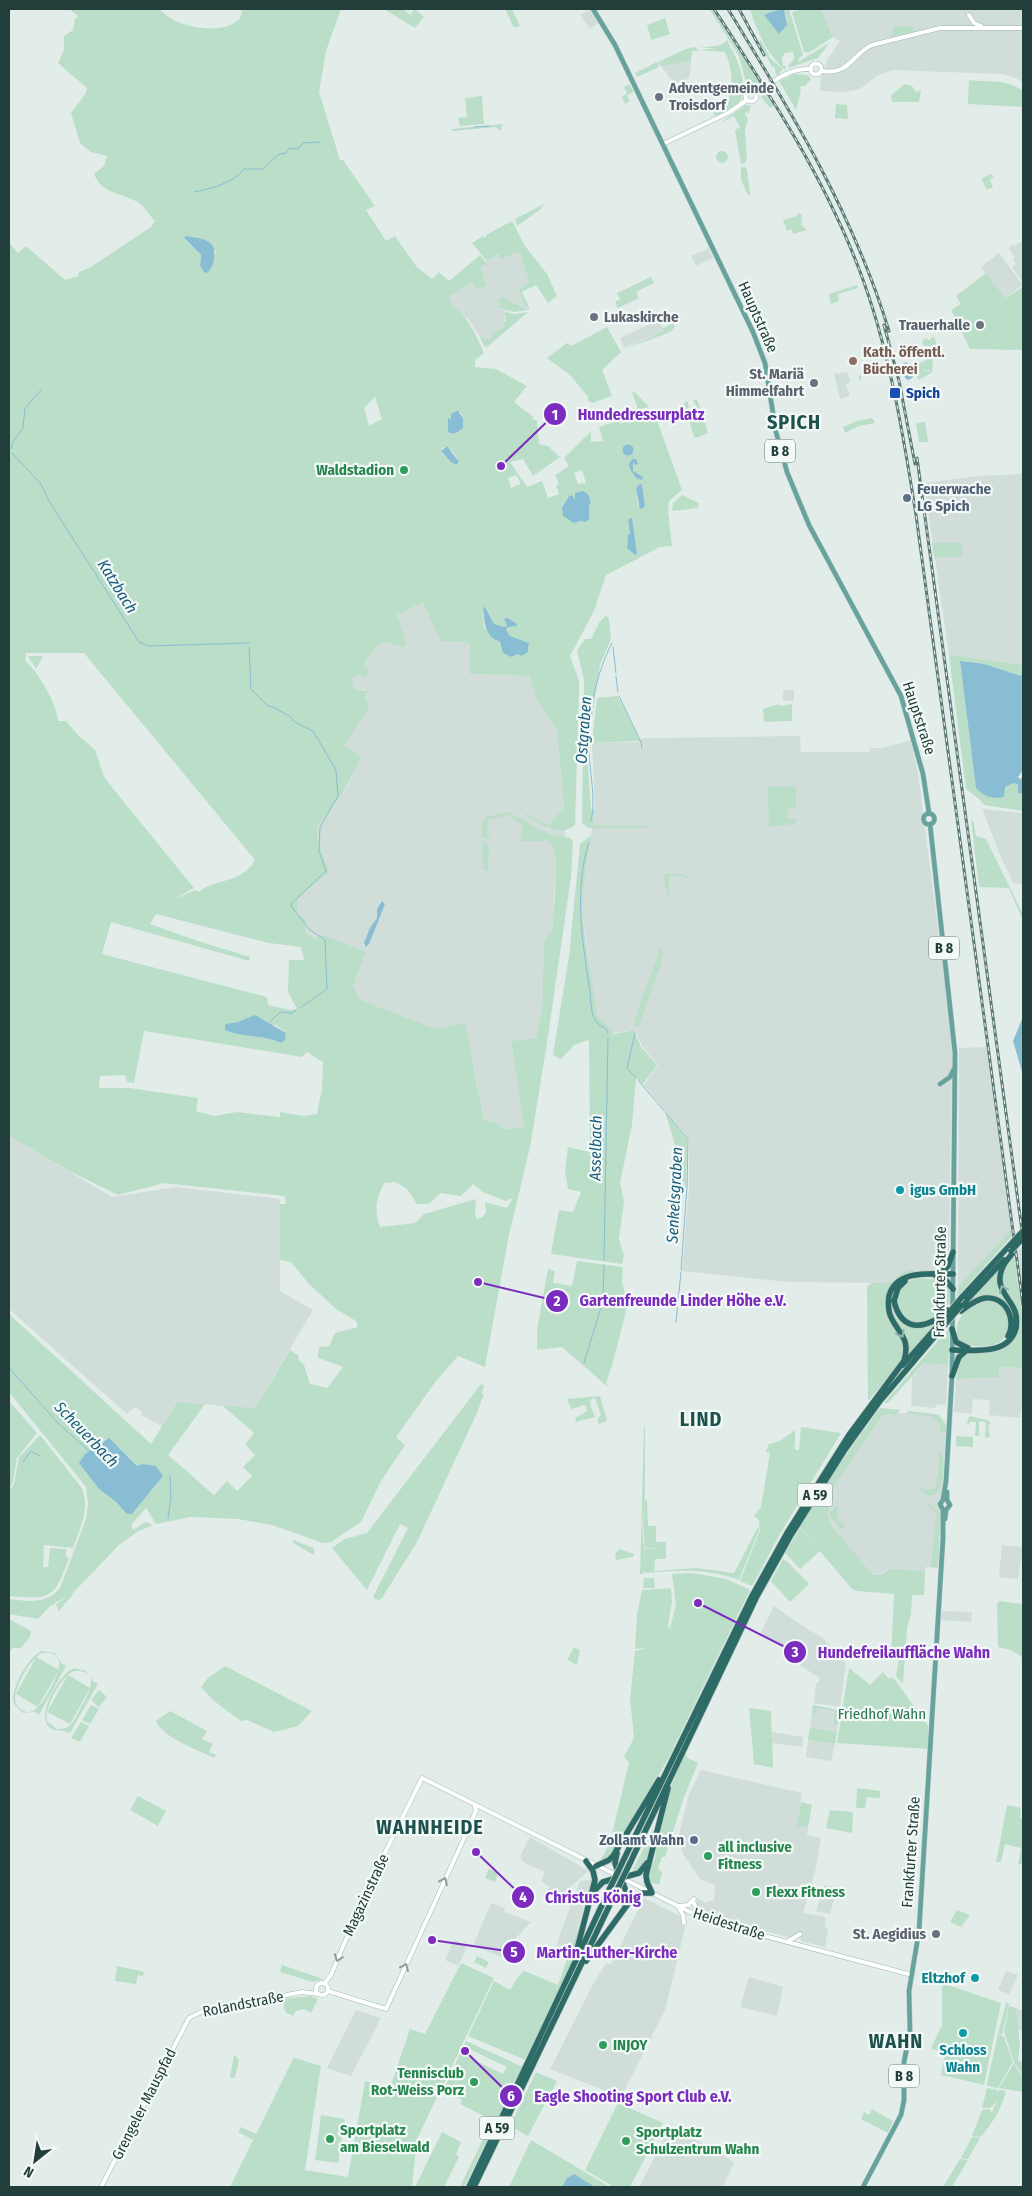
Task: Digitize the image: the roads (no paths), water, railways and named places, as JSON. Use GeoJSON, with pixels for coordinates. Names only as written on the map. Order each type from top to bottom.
{"type":"FeatureCollection","features":[{"type":"Feature","properties":{"kind":"highway","name":"A 59"},"geometry":{"type":"LineString","coordinates":[[968,1349],[1000,1347],[1015,1332],[1017,1316],[1000,1282],[1001,1270],[1023,1231]]}},
{"type":"Feature","properties":{"kind":"highway","name":"A 59"},"geometry":{"type":"LineString","coordinates":[[533,2059],[564,1987],[756,1598],[791,1535],[886,1385],[962,1297],[1022,1239]]}},
{"type":"Feature","properties":{"kind":"highway","name":"A 59"},"geometry":{"type":"LineString","coordinates":[[877,1400],[940,1323],[961,1309],[1011,1250]]}},
{"type":"Feature","properties":{"kind":"highway"},"geometry":{"type":"LineString","coordinates":[[938,1275],[948,1266],[953,1252]]}},
{"type":"Feature","properties":{"kind":"highway"},"geometry":{"type":"LineString","coordinates":[[940,1323],[920,1326],[907,1323],[897,1312],[894,1301],[895,1293],[905,1282],[918,1277],[938,1275],[945,1279],[953,1289]]}},
{"type":"Feature","properties":{"kind":"highway"},"geometry":{"type":"LineString","coordinates":[[886,1385],[904,1360],[907,1351],[904,1338],[890,1314],[888,1307],[890,1293],[898,1282],[908,1276],[953,1275]]}},
{"type":"Feature","properties":{"kind":"highway"},"geometry":{"type":"LineString","coordinates":[[952,1349],[992,1347],[1004,1341],[1011,1330],[1012,1318],[1001,1302],[985,1298],[977,1300],[961,1309]]}},
{"type":"Feature","properties":{"kind":"highway"},"geometry":{"type":"LineString","coordinates":[[952,1329],[956,1342],[968,1349]]}},
{"type":"Feature","properties":{"kind":"highway"},"geometry":{"type":"LineString","coordinates":[[952,1376],[959,1357],[968,1349]]}},
{"type":"Feature","properties":{"kind":"highway","name":"A 59"},"geometry":{"type":"LineString","coordinates":[[627,1861],[676,1752],[764,1574],[816,1484],[871,1409]]}},
{"type":"Feature","properties":{"kind":"highway"},"geometry":{"type":"LineString","coordinates":[[596,1866],[609,1860],[618,1848],[676,1752]]}},
{"type":"Feature","properties":{"kind":"highway"},"geometry":{"type":"LineString","coordinates":[[576,1975],[624,1907],[637,1895],[652,1893],[646,1882],[646,1875],[676,1762]]}},
{"type":"Feature","properties":{"kind":"highway"},"geometry":{"type":"LineString","coordinates":[[618,1848],[615,1863],[627,1894],[624,1907]]}},
{"type":"Feature","properties":{"kind":"highway"},"geometry":{"type":"LineString","coordinates":[[592,1894],[603,1882],[639,1873],[649,1859]]}},
{"type":"Feature","properties":{"kind":"highway"},"geometry":{"type":"LineString","coordinates":[[564,1987],[576,1954],[592,1894],[594,1875],[586,1861]]}},
{"type":"Feature","properties":{"kind":"highway","name":"A 59"},"geometry":{"type":"LineString","coordinates":[[468,2187],[576,1975],[613,1890]]}},
{"type":"Feature","properties":{"kind":"highway","name":"A 59"},"geometry":{"type":"LineString","coordinates":[[474,2187],[527,2071]]}},
{"type":"Feature","properties":{"kind":"main road","name":"Hauptstraße"},"geometry":{"type":"LineString","coordinates":[[593,9],[615,45],[762,355],[779,447],[804,516],[901,696],[922,769],[929,813]]}},
{"type":"Feature","properties":{"kind":"main road"},"geometry":{"type":"LineString","coordinates":[[969,15],[974,23],[989,27]]}},
{"type":"Feature","properties":{"kind":"main road"},"geometry":{"type":"LineString","coordinates":[[811,69],[813,74],[816,75],[822,71],[834,72],[842,69],[865,48],[940,28],[1023,28]]}},
{"type":"Feature","properties":{"kind":"main road"},"geometry":{"type":"LineString","coordinates":[[811,69],[813,64],[818,64],[822,71]]}},
{"type":"Feature","properties":{"kind":"main road"},"geometry":{"type":"LineString","coordinates":[[663,144],[728,113],[747,100],[755,100],[756,93],[787,72],[798,69],[811,69]]}},
{"type":"Feature","properties":{"kind":"main road"},"geometry":{"type":"LineString","coordinates":[[747,100],[746,94],[748,91],[752,90],[756,93]]}},
{"type":"Feature","properties":{"kind":"main road","name":"Hauptstraße"},"geometry":{"type":"LineString","coordinates":[[929,813],[925,814],[924,819],[926,824],[930,824]]}},
{"type":"Feature","properties":{"kind":"main road","name":"Hauptstraße"},"geometry":{"type":"LineString","coordinates":[[929,813],[934,815],[935,818],[934,822],[930,824]]}},
{"type":"Feature","properties":{"kind":"main road","name":"Hauptstraße"},"geometry":{"type":"LineString","coordinates":[[930,824],[953,1023],[955,1084]]}},
{"type":"Feature","properties":{"kind":"main road"},"geometry":{"type":"LineString","coordinates":[[940,1084],[950,1076],[955,1065]]}},
{"type":"Feature","properties":{"kind":"main road","name":"Frankfurter Straße"},"geometry":{"type":"LineString","coordinates":[[945,1500],[952,1376],[955,1084]]}},
{"type":"Feature","properties":{"kind":"main road","name":"B 8"},"geometry":{"type":"LineString","coordinates":[[945,1500],[950,1505],[945,1510],[940,1504],[945,1500]]}},
{"type":"Feature","properties":{"kind":"main road","name":"Frankfurter Straße"},"geometry":{"type":"LineString","coordinates":[[863,2187],[903,2111],[904,2062],[910,2032],[908,1991],[919,1931],[945,1510]]}},
{"type":"Feature","properties":{"kind":"main road","name":"Heidestraße"},"geometry":{"type":"LineString","coordinates":[[422,1778],[708,1920],[912,1975]]}},
{"type":"Feature","properties":{"kind":"main road","name":"Magazinstraße"},"geometry":{"type":"LineString","coordinates":[[321,1984],[331,1975],[369,1885],[422,1778]]}},
{"type":"Feature","properties":{"kind":"main road"},"geometry":{"type":"LineString","coordinates":[[474,1804],[474,1817]]}},
{"type":"Feature","properties":{"kind":"main road"},"geometry":{"type":"LineString","coordinates":[[328,1992],[327,1986],[321,1984],[317,1989],[318,1994],[324,1995],[328,1992],[386,2009],[474,1817],[478,1811],[484,1809]]}},
{"type":"Feature","properties":{"kind":"main road"},"geometry":{"type":"LineString","coordinates":[[684,1922],[683,1914],[678,1906],[688,1905],[694,1900],[697,1910],[708,1920]]}},
{"type":"Feature","properties":{"kind":"main road"},"geometry":{"type":"LineString","coordinates":[[787,1942],[794,1940],[800,1934]]}},
{"type":"Feature","properties":{"kind":"main road","name":"Rolandstraße"},"geometry":{"type":"LineString","coordinates":[[186,2020],[200,2012],[302,1992],[321,1984]]}},
{"type":"Feature","properties":{"kind":"main road","name":"Rolandstraße"},"geometry":{"type":"LineString","coordinates":[[302,1992],[318,1994]]}},
{"type":"Feature","properties":{"kind":"main road","name":"Grengeler Mauspfad"},"geometry":{"type":"LineString","coordinates":[[101,2187],[186,2020]]}},
{"type":"Feature","properties":{"kind":"water"},"geometry":{"type":"Polygon","coordinates":[[[784,9],[787,25],[779,34],[764,15],[784,9]]]}},
{"type":"Feature","properties":{"kind":"water"},"geometry":{"type":"Polygon","coordinates":[[[186,236],[211,243],[214,252],[213,263],[207,273],[200,266],[201,255],[184,238],[186,236]]]}},
{"type":"Feature","properties":{"kind":"water"},"geometry":{"type":"Polygon","coordinates":[[[907,362],[914,374],[908,380],[905,378],[902,364],[907,362]]]}},
{"type":"Feature","properties":{"kind":"water"},"geometry":{"type":"Polygon","coordinates":[[[458,410],[463,419],[463,428],[452,434],[448,432],[448,418],[451,419],[451,414],[458,410]]]}},
{"type":"Feature","properties":{"kind":"water"},"geometry":{"type":"Polygon","coordinates":[[[626,445],[630,445],[633,450],[632,454],[626,455],[623,452],[623,448],[626,445]]]}},
{"type":"Feature","properties":{"kind":"water"},"geometry":{"type":"Polygon","coordinates":[[[447,446],[459,462],[456,465],[441,451],[447,446]]]}},
{"type":"Feature","properties":{"kind":"water"},"geometry":{"type":"Polygon","coordinates":[[[632,459],[636,459],[638,464],[635,465],[633,462],[633,471],[643,477],[642,480],[636,478],[630,469],[629,464],[632,459]]]}},
{"type":"Feature","properties":{"kind":"water"},"geometry":{"type":"Polygon","coordinates":[[[642,484],[645,507],[640,509],[636,489],[638,485],[642,484]]]}},
{"type":"Feature","properties":{"kind":"water"},"geometry":{"type":"Polygon","coordinates":[[[583,491],[588,494],[591,503],[589,504],[589,520],[574,523],[563,516],[562,507],[569,496],[572,495],[575,500],[575,493],[583,491]]]}},
{"type":"Feature","properties":{"kind":"water"},"geometry":{"type":"Polygon","coordinates":[[[632,517],[637,554],[635,555],[627,548],[628,535],[630,534],[628,518],[632,517]]]}},
{"type":"Feature","properties":{"kind":"water"},"geometry":{"type":"Polygon","coordinates":[[[485,607],[494,624],[505,627],[507,625],[504,619],[507,618],[516,623],[517,626],[508,627],[506,630],[510,636],[529,643],[528,652],[522,656],[518,654],[511,657],[503,653],[500,642],[491,636],[486,628],[483,608],[485,607]]]}},
{"type":"Feature","properties":{"kind":"water"},"geometry":{"type":"Polygon","coordinates":[[[960,661],[985,664],[1021,676],[1023,667],[1023,770],[1018,777],[1020,779],[1023,777],[1023,794],[1018,793],[1018,785],[1014,783],[1005,787],[1004,797],[988,797],[976,788],[960,661]]]}},
{"type":"Feature","properties":{"kind":"water"},"geometry":{"type":"Polygon","coordinates":[[[382,901],[385,904],[369,944],[366,947],[364,943],[370,928],[377,918],[377,909],[382,901]]]}},
{"type":"Feature","properties":{"kind":"water"},"geometry":{"type":"Polygon","coordinates":[[[255,1015],[286,1033],[285,1040],[281,1043],[267,1038],[225,1030],[225,1024],[238,1022],[255,1015]]]}},
{"type":"Feature","properties":{"kind":"water"},"geometry":{"type":"Polygon","coordinates":[[[1023,1017],[1023,1075],[1013,1041],[1023,1017]]]}},
{"type":"Feature","properties":{"kind":"water"},"geometry":{"type":"Polygon","coordinates":[[[78,1421],[84,1427],[78,1433],[72,1427],[78,1421]]]}},
{"type":"Feature","properties":{"kind":"water"},"geometry":{"type":"Polygon","coordinates":[[[109,1438],[137,1466],[142,1464],[156,1466],[163,1476],[132,1514],[127,1514],[116,1502],[99,1489],[79,1463],[85,1454],[109,1438]]]}},
{"type":"Feature","properties":{"kind":"water"},"geometry":{"type":"Polygon","coordinates":[[[574,2174],[595,2187],[562,2187],[567,2178],[574,2174]]]}},
{"type":"Feature","properties":{"kind":"waterway","name":"Asselbach"},"geometry":{"type":"LineString","coordinates":[[474,127],[490,126]]}},
{"type":"Feature","properties":{"kind":"waterway","name":"Asselbach"},"geometry":{"type":"LineString","coordinates":[[194,192],[228,182],[244,169],[263,169],[279,154],[286,153],[289,148],[298,149],[303,143],[320,142]]}},
{"type":"Feature","properties":{"kind":"waterway","name":"Katzbach"},"geometry":{"type":"LineString","coordinates":[[12,449],[12,443],[23,428],[25,408],[41,390]]}},
{"type":"Feature","properties":{"kind":"waterway","name":"Katzbach"},"geometry":{"type":"LineString","coordinates":[[12,453],[41,484],[49,501],[139,642],[149,646],[249,643]]}},
{"type":"Feature","properties":{"kind":"waterway","name":"Ostgraben"},"geometry":{"type":"LineString","coordinates":[[591,821],[593,795],[589,739],[591,710],[601,668],[612,643]]}},
{"type":"Feature","properties":{"kind":"waterway","name":"Katzbach"},"geometry":{"type":"LineString","coordinates":[[249,647],[251,689],[268,706],[273,707],[291,717],[293,721],[313,731],[336,770],[338,796],[320,827],[319,851],[326,871],[291,906],[309,929],[325,940],[327,989],[300,1008]]}},
{"type":"Feature","properties":{"kind":"waterway","name":"Senkelsgraben"},"geometry":{"type":"LineString","coordinates":[[613,647],[616,673]]}},
{"type":"Feature","properties":{"kind":"waterway","name":"Senkelsgraben"},"geometry":{"type":"LineString","coordinates":[[616,676],[618,692]]}},
{"type":"Feature","properties":{"kind":"waterway"},"geometry":{"type":"LineString","coordinates":[[619,696],[641,742],[642,748]]}},
{"type":"Feature","properties":{"kind":"waterway","name":"Asselbach"},"geometry":{"type":"LineString","coordinates":[[589,842],[582,878],[582,932],[593,1016],[596,1022],[606,1029],[608,1033]]}},
{"type":"Feature","properties":{"kind":"waterway","name":"Katzbach"},"geometry":{"type":"LineString","coordinates":[[270,1022],[280,1012],[292,1013],[296,1010]]}},
{"type":"Feature","properties":{"kind":"waterway","name":"Senkelsgraben"},"geometry":{"type":"LineString","coordinates":[[635,1033],[627,1068],[636,1078]]}},
{"type":"Feature","properties":{"kind":"waterway","name":"Asselbach"},"geometry":{"type":"LineString","coordinates":[[604,1260],[608,1037]]}},
{"type":"Feature","properties":{"kind":"waterway","name":"Senkelsgraben"},"geometry":{"type":"LineString","coordinates":[[638,1080],[688,1139],[687,1187],[681,1270]]}},
{"type":"Feature","properties":{"kind":"waterway","name":"Asselbach"},"geometry":{"type":"LineString","coordinates":[[584,1363],[603,1301],[604,1265]]}},
{"type":"Feature","properties":{"kind":"waterway","name":"Senkelsgraben"},"geometry":{"type":"LineString","coordinates":[[676,1322],[681,1272]]}},
{"type":"Feature","properties":{"kind":"waterway","name":"Scheuerbach"},"geometry":{"type":"LineString","coordinates":[[9,1368],[57,1422],[90,1452]]}},
{"type":"Feature","properties":{"kind":"waterway"},"geometry":{"type":"LineString","coordinates":[[23,1462],[31,1451],[40,1456]]}},
{"type":"Feature","properties":{"kind":"waterway","name":"Scheuerbach"},"geometry":{"type":"LineString","coordinates":[[168,1518],[171,1497],[170,1476]]}},
{"type":"Feature","properties":{"kind":"railway"},"geometry":{"type":"LineString","coordinates":[[714,9],[774,103],[829,200],[845,234],[870,299],[887,359],[916,515],[1023,1305]]}},
{"type":"Feature","properties":{"kind":"railway"},"geometry":{"type":"LineString","coordinates":[[728,9],[798,125],[819,165],[858,246],[889,331]]}},
{"type":"Feature","properties":{"kind":"railway"},"geometry":{"type":"LineString","coordinates":[[739,9],[764,55]]}},
{"type":"Feature","properties":{"kind":"railway"},"geometry":{"type":"LineString","coordinates":[[884,325],[899,381],[915,464]]}},
{"type":"Feature","properties":{"kind":"railway"},"geometry":{"type":"LineString","coordinates":[[917,458],[1023,1238]]}},
{"type":"Feature","properties":{"kind":"place","name":"Adventgemeinde Troisdorf"},"geometry":{"type":"Point","coordinates":[659,97]}},
{"type":"Feature","properties":{"kind":"place","name":"Lukaskirche"},"geometry":{"type":"Point","coordinates":[594,317]}},
{"type":"Feature","properties":{"kind":"place","name":"Trauerhalle"},"geometry":{"type":"Point","coordinates":[980,325]}},
{"type":"Feature","properties":{"kind":"place","name":"Kath. öffentl. Bücherei"},"geometry":{"type":"Point","coordinates":[853,361]}},
{"type":"Feature","properties":{"kind":"place","name":"St. Mariä Himmelfahrt"},"geometry":{"type":"Point","coordinates":[814,383]}},
{"type":"Feature","properties":{"kind":"place","name":"Spich"},"geometry":{"type":"Point","coordinates":[895,393]}},
{"type":"Feature","properties":{"kind":"place","name":"Hundedressurplatz"},"geometry":{"type":"Point","coordinates":[501,466]}},
{"type":"Feature","properties":{"kind":"place","name":"Waldstadion"},"geometry":{"type":"Point","coordinates":[404,470]}},
{"type":"Feature","properties":{"kind":"place","name":"Feuerwache LG Spich"},"geometry":{"type":"Point","coordinates":[907,498]}},
{"type":"Feature","properties":{"kind":"place","name":"igus GmbH"},"geometry":{"type":"Point","coordinates":[900,1190]}},
{"type":"Feature","properties":{"kind":"place","name":"Gartenfreunde Linder Höhe e.V."},"geometry":{"type":"Point","coordinates":[478,1282]}},
{"type":"Feature","properties":{"kind":"place","name":"Hundefreilauffläche Wahn"},"geometry":{"type":"Point","coordinates":[698,1603]}},
{"type":"Feature","properties":{"kind":"place","name":"Zollamt Wahn"},"geometry":{"type":"Point","coordinates":[694,1840]}},
{"type":"Feature","properties":{"kind":"place","name":"Christus König"},"geometry":{"type":"Point","coordinates":[476,1852]}},
{"type":"Feature","properties":{"kind":"place","name":"all inclusive Fitness"},"geometry":{"type":"Point","coordinates":[708,1856]}},
{"type":"Feature","properties":{"kind":"place","name":"Flexx Fitness"},"geometry":{"type":"Point","coordinates":[756,1892]}},
{"type":"Feature","properties":{"kind":"place","name":"St. Aegidius"},"geometry":{"type":"Point","coordinates":[936,1934]}},
{"type":"Feature","properties":{"kind":"place","name":"Martin-Luther-Kirche"},"geometry":{"type":"Point","coordinates":[432,1940]}},
{"type":"Feature","properties":{"kind":"place","name":"Eltzhof"},"geometry":{"type":"Point","coordinates":[975,1978]}},
{"type":"Feature","properties":{"kind":"place","name":"Schloss Wahn"},"geometry":{"type":"Point","coordinates":[963,2033]}},
{"type":"Feature","properties":{"kind":"place","name":"INJOY"},"geometry":{"type":"Point","coordinates":[603,2045]}},
{"type":"Feature","properties":{"kind":"place","name":"Eagle Shooting Sport Club e.V."},"geometry":{"type":"Point","coordinates":[465,2051]}},
{"type":"Feature","properties":{"kind":"place","name":"Tennisclub Rot-Weiss Porz"},"geometry":{"type":"Point","coordinates":[474,2082]}},
{"type":"Feature","properties":{"kind":"place","name":"Sportplatz am Bieselwald"},"geometry":{"type":"Point","coordinates":[330,2139]}},
{"type":"Feature","properties":{"kind":"place","name":"Sportplatz Schulzentrum Wahn"},"geometry":{"type":"Point","coordinates":[626,2141]}},
{"type":"Feature","properties":{"kind":"district","name":"SPICH"},"geometry":{"type":"Point","coordinates":[794,422]}},
{"type":"Feature","properties":{"kind":"district","name":"LIND"},"geometry":{"type":"Point","coordinates":[701,1419]}},
{"type":"Feature","properties":{"kind":"district","name":"WAHNHEIDE"},"geometry":{"type":"Point","coordinates":[430,1827]}},
{"type":"Feature","properties":{"kind":"district","name":"WAHN"},"geometry":{"type":"Point","coordinates":[896,2041]}},
{"type":"Feature","properties":{"kind":"park label","name":"Friedhof Wahn"},"geometry":{"type":"Point","coordinates":[882,1714]}}]}
